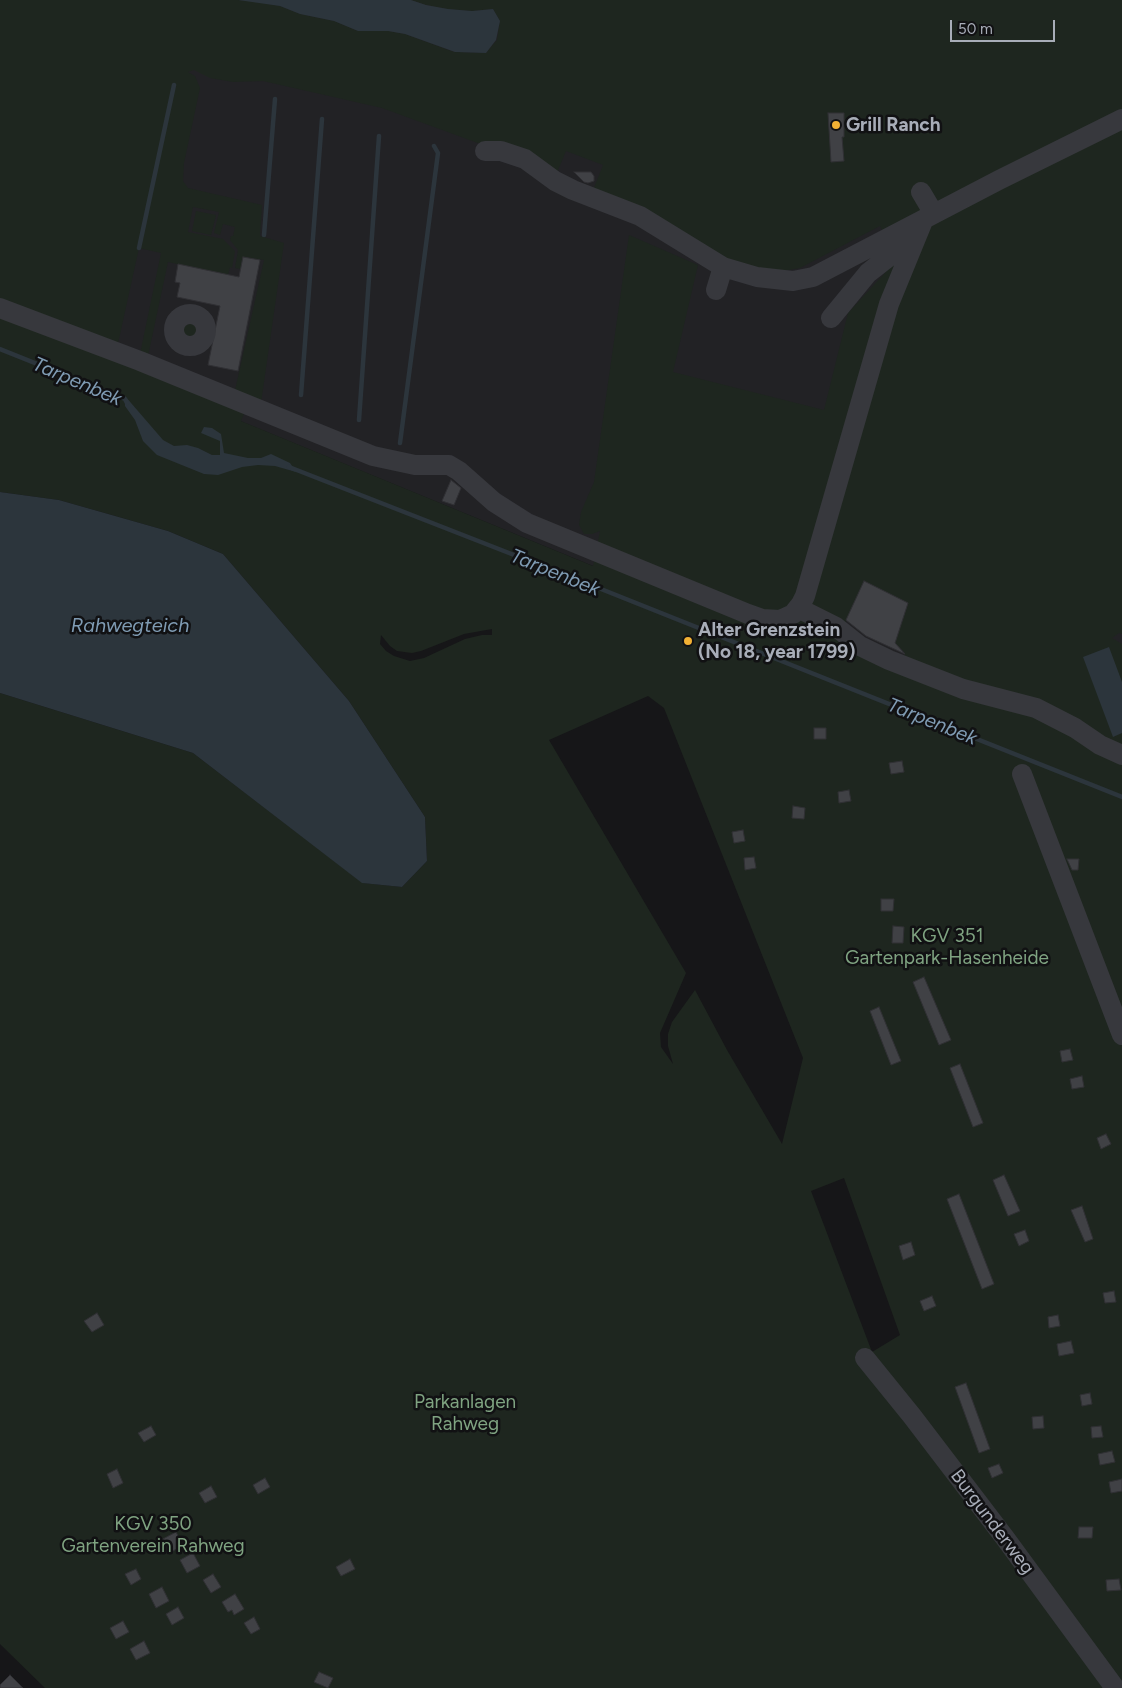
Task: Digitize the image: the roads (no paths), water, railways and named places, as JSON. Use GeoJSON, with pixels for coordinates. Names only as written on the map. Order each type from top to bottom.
{"type":"FeatureCollection","features":[{"type":"Feature","properties":{"kind":"street"},"geometry":{"type":"LineString","coordinates":[[484,151],[501,151],[525,159],[555,181],[573,190],[640,216],[722,267],[757,277],[793,281],[813,277],[1122,119]]}},
{"type":"Feature","properties":{"kind":"street"},"geometry":{"type":"LineString","coordinates":[[921,192],[929,218]]}},
{"type":"Feature","properties":{"kind":"street"},"geometry":{"type":"LineString","coordinates":[[0,308],[164,371],[373,456],[415,465],[448,465],[459,471],[494,502],[527,522],[762,620],[780,620],[793,614],[807,590],[889,304],[913,242],[929,218]]}},
{"type":"Feature","properties":{"kind":"street"},"geometry":{"type":"LineString","coordinates":[[831,318],[868,273],[891,255],[913,242]]}},
{"type":"Feature","properties":{"kind":"street"},"geometry":{"type":"LineString","coordinates":[[716,290],[722,267]]}},
{"type":"Feature","properties":{"kind":"street"},"geometry":{"type":"LineString","coordinates":[[164,371],[168,359],[179,342]]}},
{"type":"Feature","properties":{"kind":"street"},"geometry":{"type":"LineString","coordinates":[[798,608],[836,627],[860,646],[889,660],[963,689],[1036,708],[1075,728],[1100,745],[1122,755]]}},
{"type":"Feature","properties":{"kind":"street"},"geometry":{"type":"LineString","coordinates":[[1022,774],[1122,1035]]}},
{"type":"Feature","properties":{"kind":"street","name":"Burgunderweg"},"geometry":{"type":"LineString","coordinates":[[865,1358],[1006,1538],[1115,1688]]}},
{"type":"Feature","properties":{"kind":"water"},"geometry":{"type":"Polygon","coordinates":[[[238,0],[411,0],[448,9],[472,11],[493,9],[500,21],[496,40],[486,53],[455,52],[405,34],[388,31],[358,31],[334,21],[300,14],[280,6],[238,0]]]}},
{"type":"Feature","properties":{"kind":"water"},"geometry":{"type":"Polygon","coordinates":[[[125,396],[163,440],[174,446],[187,445],[212,455],[220,455],[220,441],[201,433],[204,427],[212,428],[221,434],[224,453],[248,458],[261,458],[271,454],[290,463],[296,472],[275,466],[258,465],[242,467],[218,475],[204,474],[157,455],[143,441],[135,420],[125,406],[125,396]]]}},
{"type":"Feature","properties":{"kind":"water","name":"Rahwegteich"},"geometry":{"type":"Polygon","coordinates":[[[0,492],[59,500],[168,531],[223,554],[349,701],[425,817],[427,861],[402,887],[362,883],[193,753],[0,693],[0,492]]]}},
{"type":"Feature","properties":{"kind":"water"},"geometry":{"type":"Polygon","coordinates":[[[1109,647],[1122,682],[1122,733],[1113,737],[1083,657],[1109,647]]]}},
{"type":"Feature","properties":{"kind":"waterway"},"geometry":{"type":"LineString","coordinates":[[139,248],[174,85]]}},
{"type":"Feature","properties":{"kind":"waterway"},"geometry":{"type":"LineString","coordinates":[[264,235],[275,99]]}},
{"type":"Feature","properties":{"kind":"waterway"},"geometry":{"type":"LineString","coordinates":[[301,395],[322,119]]}},
{"type":"Feature","properties":{"kind":"waterway"},"geometry":{"type":"LineString","coordinates":[[359,420],[379,136]]}},
{"type":"Feature","properties":{"kind":"waterway"},"geometry":{"type":"LineString","coordinates":[[400,443],[438,153],[434,146]]}},
{"type":"Feature","properties":{"kind":"waterway","name":"Tarpenbek"},"geometry":{"type":"LineString","coordinates":[[0,349],[125,399],[127,403]]}},
{"type":"Feature","properties":{"kind":"waterway","name":"Tarpenbek"},"geometry":{"type":"LineString","coordinates":[[289,467],[596,587],[1122,797]]}},
{"type":"Feature","properties":{"kind":"place","name":"Grill Ranch"},"geometry":{"type":"Point","coordinates":[836,125]}},
{"type":"Feature","properties":{"kind":"place","name":"Alter Grenzstein (No 18, year 1799)"},"geometry":{"type":"Point","coordinates":[688,641]}},
{"type":"Feature","properties":{"kind":"park label","name":"KGV 351 Gartenpark-Hasenheide"},"geometry":{"type":"Point","coordinates":[947,947]}},
{"type":"Feature","properties":{"kind":"park label","name":"Parkanlagen Rahweg"},"geometry":{"type":"Point","coordinates":[465,1413]}},
{"type":"Feature","properties":{"kind":"park label","name":"KGV 350 Gartenverein Rahweg"},"geometry":{"type":"Point","coordinates":[153,1535]}}]}
